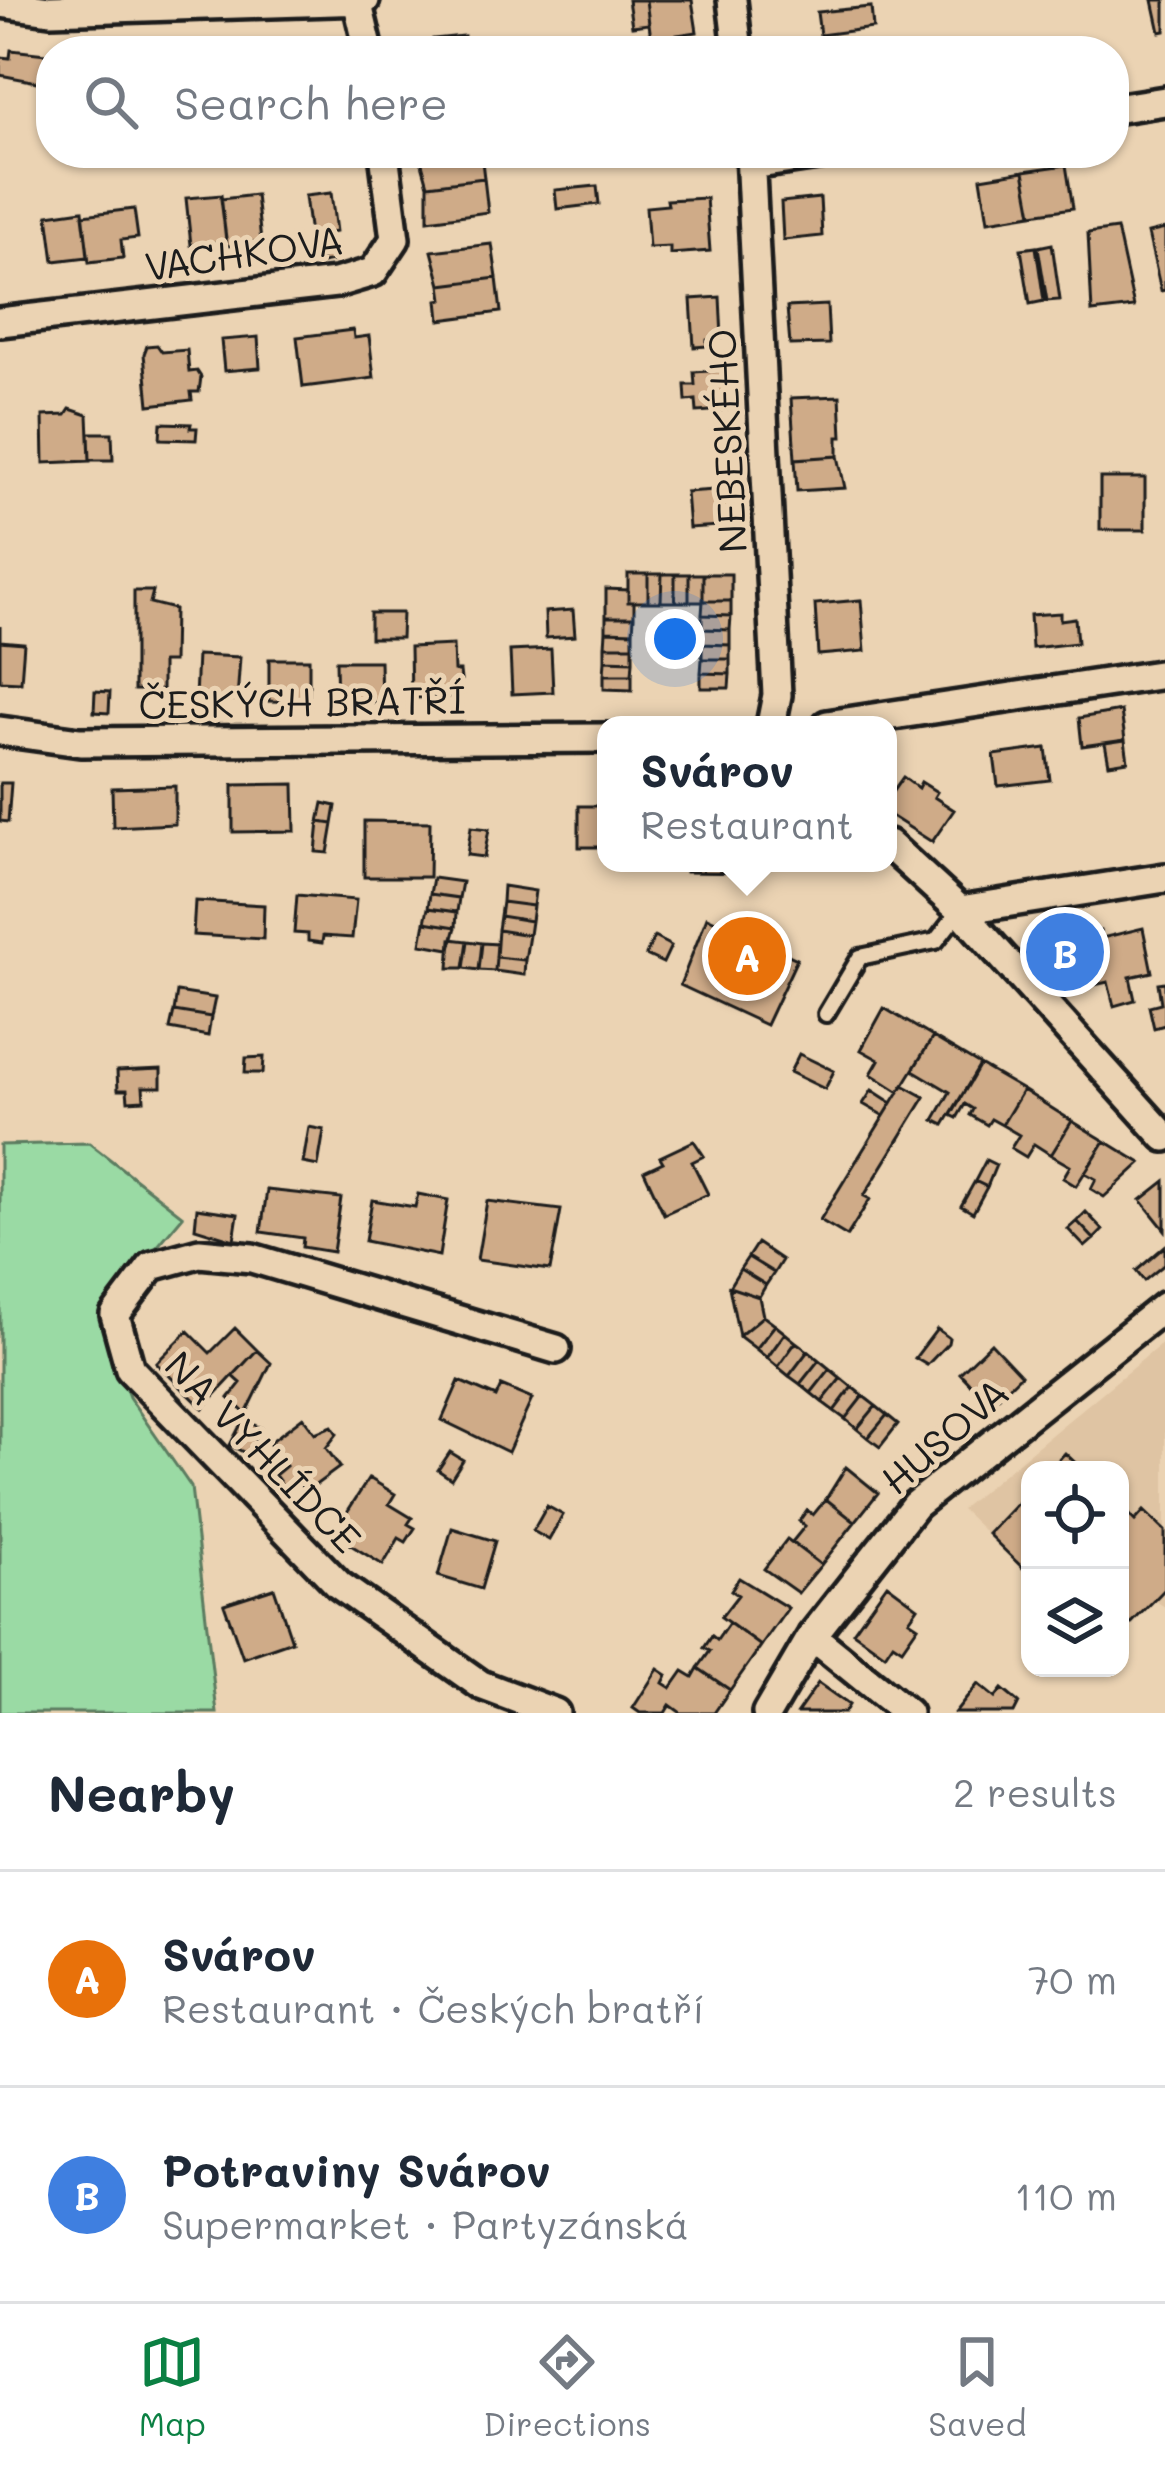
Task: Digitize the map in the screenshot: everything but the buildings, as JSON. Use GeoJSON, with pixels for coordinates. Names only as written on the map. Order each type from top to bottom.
{"type":"FeatureCollection","features":[{"type":"Feature","properties":{"kind":"street"},"geometry":{"type":"LineString","coordinates":[[0,3],[50,10],[360,0],[366,36]]}},
{"type":"Feature","properties":{"kind":"street"},"geometry":{"type":"LineString","coordinates":[[732,0],[736,36]]}},
{"type":"Feature","properties":{"kind":"street"},"geometry":{"type":"LineString","coordinates":[[1129,107],[1165,101]]}},
{"type":"Feature","properties":{"kind":"street","name":"VACHKOVA"},"geometry":{"type":"LineString","coordinates":[[0,322],[336,283],[373,272],[395,239],[386,168]]}},
{"type":"Feature","properties":{"kind":"street","name":"NEBESKÉHO"},"geometry":{"type":"LineString","coordinates":[[751,168],[777,695],[773,716]]}},
{"type":"Feature","properties":{"kind":"street"},"geometry":{"type":"LineString","coordinates":[[887,716],[1165,674]]}},
{"type":"Feature","properties":{"kind":"street","name":"ČESKÝCH BRATŘÍ"},"geometry":{"type":"LineString","coordinates":[[0,731],[80,742],[597,738]]}},
{"type":"Feature","properties":{"kind":"street"},"geometry":{"type":"LineString","coordinates":[[897,852],[960,910],[1165,1137]]}},
{"type":"Feature","properties":{"kind":"street"},"geometry":{"type":"LineString","coordinates":[[960,910],[1165,878]]}},
{"type":"Feature","properties":{"kind":"street","name":"NA VYHLÍDCE"},"geometry":{"type":"LineString","coordinates":[[555,1713],[482,1685],[339,1585],[130,1369],[115,1315],[152,1266],[199,1252],[252,1258],[556,1349]]}},
{"type":"Feature","properties":{"kind":"street","name":"HUSOVA"},"geometry":{"type":"LineString","coordinates":[[767,1713],[812,1636],[915,1504],[1165,1306]]}},
{"type":"Feature","properties":{"kind":"street"},"geometry":{"type":"LineString","coordinates":[[812,1636],[907,1713]]}},
{"type":"Feature","properties":{"kind":"lane"},"geometry":{"type":"LineString","coordinates":[[826,1014],[860,957],[936,941],[960,910]]}},
{"type":"Feature","properties":{"kind":"shaded area"},"geometry":{"type":"Polygon","coordinates":[[[1165,1341],[1165,1607],[1154,1600],[1129,1626],[1129,1461],[1021,1461],[1021,1566],[961,1509],[1165,1341]]]}},
{"type":"Feature","properties":{"kind":"green space"},"geometry":{"type":"Polygon","coordinates":[[[89,1143],[183,1216],[99,1316],[129,1397],[191,1487],[217,1713],[0,1713],[0,1145],[89,1143]]]}},
{"type":"Feature","properties":{"kind":"place","name":"Potraviny Svárov"},"geometry":{"type":"Point","coordinates":[1065,952]}},
{"type":"Feature","properties":{"kind":"place","name":"Svárov"},"geometry":{"type":"Point","coordinates":[747,956]}}]}
